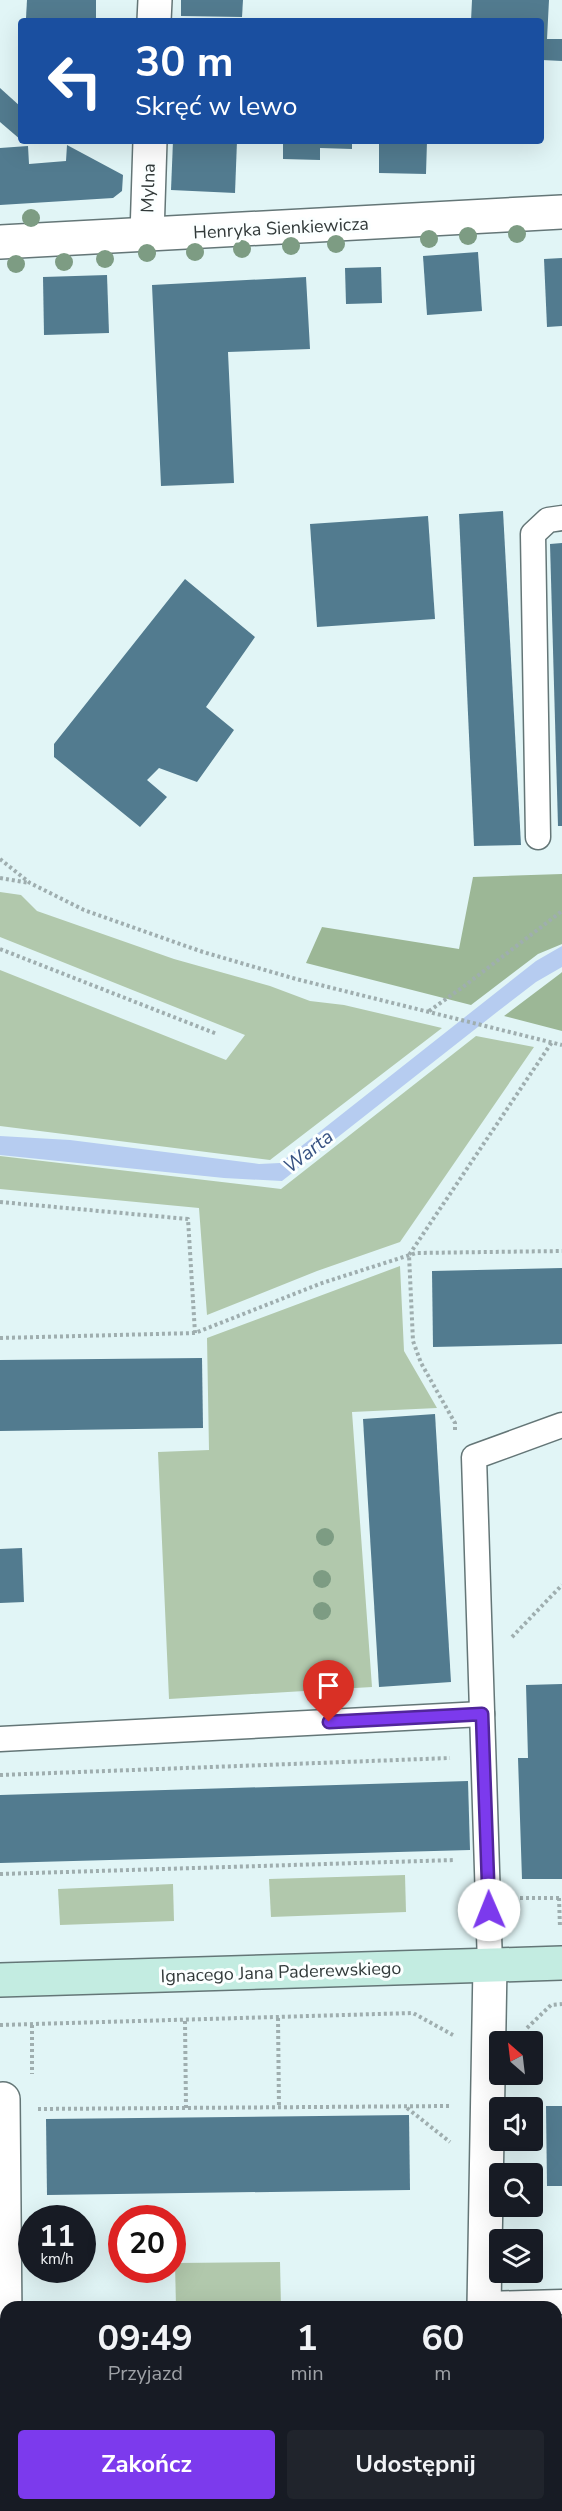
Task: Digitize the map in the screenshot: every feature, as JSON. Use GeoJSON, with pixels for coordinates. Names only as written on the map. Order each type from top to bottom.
{"type":"FeatureCollection","features":[{"type":"Feature","properties":{"kind":"main road","name":"Ignacego Jana Paderewskiego"},"geometry":{"type":"LineString","coordinates":[[0,1980],[562,1964]]}},
{"type":"Feature","properties":{"kind":"street"},"geometry":{"type":"LineString","coordinates":[[154,0],[154,18]]}},
{"type":"Feature","properties":{"kind":"street","name":"Mylna"},"geometry":{"type":"LineString","coordinates":[[147,235],[150,144]]}},
{"type":"Feature","properties":{"kind":"street","name":"Henryka Sienkiewicza"},"geometry":{"type":"LineString","coordinates":[[0,242],[562,212]]}},
{"type":"Feature","properties":{"kind":"street"},"geometry":{"type":"LineString","coordinates":[[484,2301],[490,1965]]}},
{"type":"Feature","properties":{"kind":"street"},"geometry":{"type":"LineString","coordinates":[[12,2301],[22,2098]]}},
{"type":"Feature","properties":{"kind":"lane"},"geometry":{"type":"LineString","coordinates":[[538,837],[533,534],[548,520],[562,518]]}},
{"type":"Feature","properties":{"kind":"lane"},"geometry":{"type":"LineString","coordinates":[[490,1965],[474,1457],[562,1425]]}},
{"type":"Feature","properties":{"kind":"lane"},"geometry":{"type":"LineString","coordinates":[[0,1739],[482,1714]]}},
{"type":"Feature","properties":{"kind":"path"},"geometry":{"type":"LineString","coordinates":[[0,860],[30,883],[84,909],[203,952],[296,978],[562,1045]]}},
{"type":"Feature","properties":{"kind":"path"},"geometry":{"type":"LineString","coordinates":[[0,878],[30,883]]}},
{"type":"Feature","properties":{"kind":"path"},"geometry":{"type":"LineString","coordinates":[[428,1011],[464,987],[562,911]]}},
{"type":"Feature","properties":{"kind":"path"},"geometry":{"type":"LineString","coordinates":[[0,949],[217,1034]]}},
{"type":"Feature","properties":{"kind":"path"},"geometry":{"type":"LineString","coordinates":[[455,1423],[421,1363],[413,1341],[409,1255],[552,1042]]}},
{"type":"Feature","properties":{"kind":"path"},"geometry":{"type":"LineString","coordinates":[[0,1202],[188,1219],[195,1333]]}},
{"type":"Feature","properties":{"kind":"path"},"geometry":{"type":"LineString","coordinates":[[0,1338],[195,1333],[322,1283],[416,1253],[562,1251]]}},
{"type":"Feature","properties":{"kind":"path"},"geometry":{"type":"LineString","coordinates":[[0,1775],[460,1758]]}},
{"type":"Feature","properties":{"kind":"path"},"geometry":{"type":"LineString","coordinates":[[0,1874],[488,1858]]}},
{"type":"Feature","properties":{"kind":"path"},"geometry":{"type":"LineString","coordinates":[[548,1898],[562,1898]]}},
{"type":"Feature","properties":{"kind":"path"},"geometry":{"type":"LineString","coordinates":[[524,2031],[551,2005],[562,2004]]}},
{"type":"Feature","properties":{"kind":"path"},"geometry":{"type":"LineString","coordinates":[[0,2025],[413,2013],[455,2037]]}},
{"type":"Feature","properties":{"kind":"path"},"geometry":{"type":"LineString","coordinates":[[278,2018],[279,2108]]}},
{"type":"Feature","properties":{"kind":"path"},"geometry":{"type":"LineString","coordinates":[[185,2021],[186,2108]]}},
{"type":"Feature","properties":{"kind":"path"},"geometry":{"type":"LineString","coordinates":[[32,2025],[22,2098],[186,2108],[452,2106]]}},
{"type":"Feature","properties":{"kind":"path"},"geometry":{"type":"LineString","coordinates":[[406,2107],[453,2145]]}},
{"type":"Feature","properties":{"kind":"green space"},"geometry":{"type":"Polygon","coordinates":[[[562,874],[562,944],[538,954],[471,1005],[306,963],[322,927],[459,949],[473,877],[562,874]]]}},
{"type":"Feature","properties":{"kind":"green space"},"geometry":{"type":"Polygon","coordinates":[[[0,892],[21,895],[37,911],[174,959],[270,986],[310,1001],[344,1005],[442,1028],[270,1160],[0,1126],[0,970],[226,1060],[245,1035],[0,937],[0,892]]]}},
{"type":"Feature","properties":{"kind":"green space"},"geometry":{"type":"Polygon","coordinates":[[[561,973],[562,1031],[504,1016],[561,973]]]}},
{"type":"Feature","properties":{"kind":"green space"},"geometry":{"type":"Polygon","coordinates":[[[476,1036],[534,1047],[400,1242],[317,1271],[207,1315],[199,1208],[0,1189],[0,1156],[281,1189],[476,1036]]]}},
{"type":"Feature","properties":{"kind":"green space"},"geometry":{"type":"Polygon","coordinates":[[[400,1266],[404,1351],[437,1408],[352,1412],[372,1687],[169,1699],[158,1452],[209,1450],[207,1338],[400,1266]]]}},
{"type":"Feature","properties":{"kind":"green space"},"geometry":{"type":"Polygon","coordinates":[[[405,1875],[406,1912],[271,1917],[269,1879],[405,1875]]]}},
{"type":"Feature","properties":{"kind":"green space"},"geometry":{"type":"Polygon","coordinates":[[[173,1884],[174,1921],[60,1925],[58,1889],[173,1884]]]}},
{"type":"Feature","properties":{"kind":"green space"},"geometry":{"type":"Polygon","coordinates":[[[280,2262],[281,2301],[176,2301],[175,2283],[186,2283],[186,2263],[280,2262]]]}},
{"type":"Feature","properties":{"kind":"water","name":"Warta"},"geometry":{"type":"Polygon","coordinates":[[[562,946],[562,967],[536,982],[282,1181],[224,1178],[0,1155],[0,1136],[70,1140],[259,1164],[280,1163],[536,961],[562,946]]]}},
{"type":"Feature","properties":{"kind":"building"},"geometry":{"type":"Polygon","coordinates":[[[27,0],[96,0],[96,18],[26,18],[27,0]]]}},
{"type":"Feature","properties":{"kind":"building"},"geometry":{"type":"Polygon","coordinates":[[[181,0],[243,0],[242,17],[181,16],[181,0]]]}},
{"type":"Feature","properties":{"kind":"building"},"geometry":{"type":"Polygon","coordinates":[[[472,0],[549,0],[547,39],[562,39],[562,61],[544,60],[544,18],[471,18],[472,0]]]}},
{"type":"Feature","properties":{"kind":"building"},"geometry":{"type":"Polygon","coordinates":[[[0,88],[18,104],[18,137],[0,122],[0,88]]]}},
{"type":"Feature","properties":{"kind":"building"},"geometry":{"type":"Polygon","coordinates":[[[173,144],[237,144],[235,193],[171,190],[173,144]]]}},
{"type":"Feature","properties":{"kind":"building"},"geometry":{"type":"Polygon","coordinates":[[[283,144],[352,144],[352,149],[320,148],[320,160],[283,159],[283,144]]]}},
{"type":"Feature","properties":{"kind":"building"},"geometry":{"type":"Polygon","coordinates":[[[379,144],[427,144],[426,174],[379,173],[379,144]]]}},
{"type":"Feature","properties":{"kind":"building"},"geometry":{"type":"Polygon","coordinates":[[[67,145],[123,175],[122,191],[113,198],[0,205],[0,148],[28,146],[29,164],[66,161],[67,145]]]}},
{"type":"Feature","properties":{"kind":"building"},"geometry":{"type":"Polygon","coordinates":[[[478,252],[482,311],[427,315],[423,256],[478,252]]]}},
{"type":"Feature","properties":{"kind":"building"},"geometry":{"type":"Polygon","coordinates":[[[562,258],[562,326],[547,327],[544,259],[562,258]]]}},
{"type":"Feature","properties":{"kind":"building"},"geometry":{"type":"Polygon","coordinates":[[[381,267],[382,303],[346,304],[345,268],[381,267]]]}},
{"type":"Feature","properties":{"kind":"building"},"geometry":{"type":"Polygon","coordinates":[[[107,275],[109,333],[44,335],[43,277],[107,275]]]}},
{"type":"Feature","properties":{"kind":"building"},"geometry":{"type":"Polygon","coordinates":[[[306,277],[310,349],[228,352],[234,483],[161,486],[152,285],[306,277]]]}},
{"type":"Feature","properties":{"kind":"building"},"geometry":{"type":"Polygon","coordinates":[[[503,511],[521,845],[474,846],[459,514],[503,511]]]}},
{"type":"Feature","properties":{"kind":"building"},"geometry":{"type":"Polygon","coordinates":[[[428,516],[435,619],[317,627],[310,524],[428,516]]]}},
{"type":"Feature","properties":{"kind":"building"},"geometry":{"type":"Polygon","coordinates":[[[562,543],[562,826],[558,826],[550,544],[562,543]]]}},
{"type":"Feature","properties":{"kind":"building"},"geometry":{"type":"Polygon","coordinates":[[[185,579],[255,637],[206,707],[234,730],[197,782],[159,768],[147,780],[167,797],[140,827],[54,757],[54,744],[185,579]]]}},
{"type":"Feature","properties":{"kind":"building"},"geometry":{"type":"Polygon","coordinates":[[[562,1268],[562,1344],[433,1347],[432,1271],[562,1268]]]}},
{"type":"Feature","properties":{"kind":"building"},"geometry":{"type":"Polygon","coordinates":[[[202,1358],[203,1428],[0,1431],[0,1360],[202,1358]]]}},
{"type":"Feature","properties":{"kind":"building"},"geometry":{"type":"Polygon","coordinates":[[[435,1414],[451,1682],[379,1687],[363,1419],[435,1414]]]}},
{"type":"Feature","properties":{"kind":"building"},"geometry":{"type":"Polygon","coordinates":[[[22,1548],[24,1602],[0,1603],[0,1549],[22,1548]]]}},
{"type":"Feature","properties":{"kind":"building"},"geometry":{"type":"Polygon","coordinates":[[[562,1684],[562,1879],[522,1879],[518,1758],[528,1758],[526,1685],[562,1684]]]}},
{"type":"Feature","properties":{"kind":"building"},"geometry":{"type":"Polygon","coordinates":[[[468,1781],[470,1850],[0,1863],[0,1795],[468,1781]]]}},
{"type":"Feature","properties":{"kind":"building"},"geometry":{"type":"Polygon","coordinates":[[[546,2106],[562,2106],[562,2186],[547,2186],[546,2106]]]}},
{"type":"Feature","properties":{"kind":"building"},"geometry":{"type":"Polygon","coordinates":[[[409,2115],[410,2190],[47,2195],[46,2119],[409,2115]]]}},
{"type":"Feature","properties":{"kind":"route"},"geometry":{"type":"LineString","coordinates":[[329,1722],[482,1714],[489,1910]]}}]}
